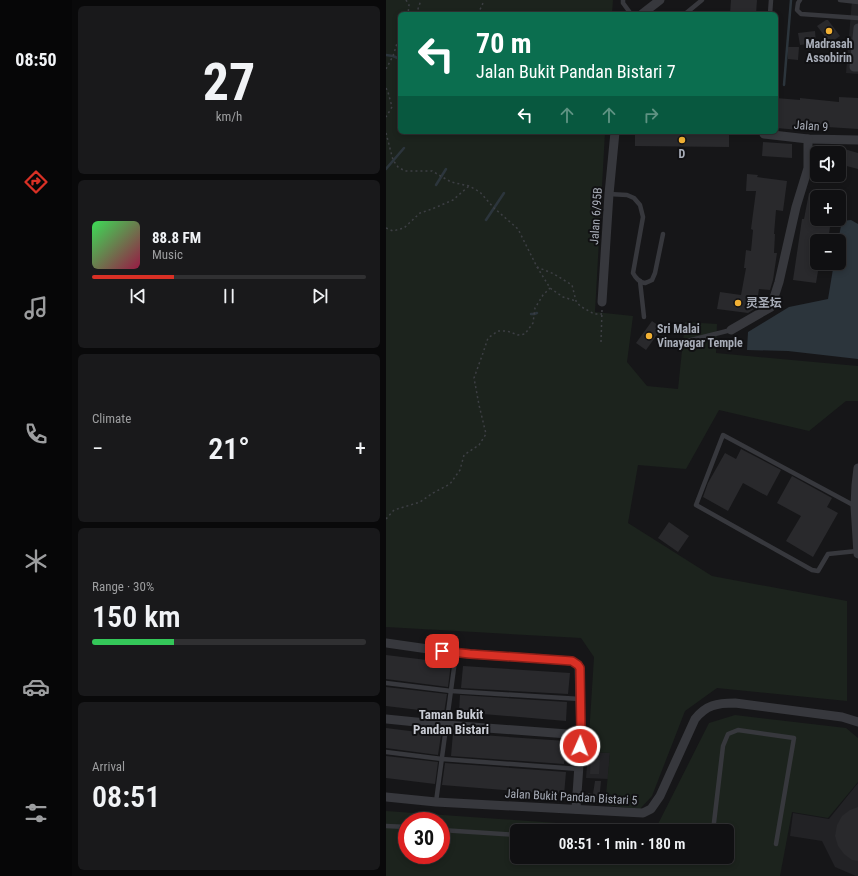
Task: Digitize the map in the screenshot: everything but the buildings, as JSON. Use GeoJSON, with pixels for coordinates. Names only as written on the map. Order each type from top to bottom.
{"type":"FeatureCollection","features":[{"type":"Feature","properties":{"kind":"street"},"geometry":{"type":"LineString","coordinates":[[645,12],[660,0]]}},
{"type":"Feature","properties":{"kind":"street"},"geometry":{"type":"LineString","coordinates":[[856,67],[858,28]]}},
{"type":"Feature","properties":{"kind":"street","name":"Jalan 6/95B"},"geometry":{"type":"LineString","coordinates":[[602,302],[614,134]]}},
{"type":"Feature","properties":{"kind":"street","name":"Jalan 9"},"geometry":{"type":"LineString","coordinates":[[764,134],[808,140],[858,140]]}},
{"type":"Feature","properties":{"kind":"street"},"geometry":{"type":"LineString","coordinates":[[730,330],[771,307],[779,282],[796,206],[808,168],[808,140]]}},
{"type":"Feature","properties":{"kind":"street"},"geometry":{"type":"LineString","coordinates":[[858,468],[855,506],[858,552]]}},
{"type":"Feature","properties":{"kind":"street"},"geometry":{"type":"LineString","coordinates":[[386,643],[456,653],[572,661],[578,665],[580,668],[581,735],[576,809]]}},
{"type":"Feature","properties":{"kind":"street","name":"Jalan Bukit Pandan Bistari 5"},"geometry":{"type":"LineString","coordinates":[[386,797],[436,802],[642,814],[647,812],[655,805],[695,719],[706,708],[723,703],[735,703],[842,717],[858,722]]}},
{"type":"Feature","properties":{"kind":"street"},"geometry":{"type":"LineString","coordinates":[[386,719],[581,735]]}},
{"type":"Feature","properties":{"kind":"lane"},"geometry":{"type":"LineString","coordinates":[[623,0],[623,3],[630,12]]}},
{"type":"Feature","properties":{"kind":"lane"},"geometry":{"type":"LineString","coordinates":[[687,12],[702,0]]}},
{"type":"Feature","properties":{"kind":"lane"},"geometry":{"type":"LineString","coordinates":[[770,0],[770,12]]}},
{"type":"Feature","properties":{"kind":"lane"},"geometry":{"type":"LineString","coordinates":[[800,0],[797,10],[801,14],[858,18]]}},
{"type":"Feature","properties":{"kind":"lane"},"geometry":{"type":"LineString","coordinates":[[840,0],[858,2]]}},
{"type":"Feature","properties":{"kind":"lane"},"geometry":{"type":"LineString","coordinates":[[609,194],[627,195],[634,198],[640,205],[643,217],[633,273],[640,281],[645,283],[652,280],[655,273],[663,234]]}},
{"type":"Feature","properties":{"kind":"lane"},"geometry":{"type":"LineString","coordinates":[[640,281],[644,316]]}},
{"type":"Feature","properties":{"kind":"lane"},"geometry":{"type":"LineString","coordinates":[[667,346],[730,330]]}},
{"type":"Feature","properties":{"kind":"lane"},"geometry":{"type":"LineString","coordinates":[[855,506],[723,435],[696,505],[812,570],[818,571],[828,554],[858,552]]}},
{"type":"Feature","properties":{"kind":"lane"},"geometry":{"type":"LineString","coordinates":[[436,802],[456,653]]}},
{"type":"Feature","properties":{"kind":"lane"},"geometry":{"type":"LineString","coordinates":[[386,683],[450,691],[580,699]]}},
{"type":"Feature","properties":{"kind":"lane"},"geometry":{"type":"LineString","coordinates":[[714,824],[723,746],[728,734],[738,730],[794,738],[776,844]]}},
{"type":"Feature","properties":{"kind":"lane"},"geometry":{"type":"LineString","coordinates":[[386,752],[442,759],[579,768]]}},
{"type":"Feature","properties":{"kind":"lane"},"geometry":{"type":"LineString","coordinates":[[386,826],[398,827]]}},
{"type":"Feature","properties":{"kind":"lane"},"geometry":{"type":"LineString","coordinates":[[450,831],[510,835]]}},
{"type":"Feature","properties":{"kind":"path"},"geometry":{"type":"LineString","coordinates":[[406,0],[409,5],[409,12]]}},
{"type":"Feature","properties":{"kind":"path"},"geometry":{"type":"LineString","coordinates":[[417,12],[421,0]]}},
{"type":"Feature","properties":{"kind":"path"},"geometry":{"type":"LineString","coordinates":[[479,12],[483,4],[483,0]]}},
{"type":"Feature","properties":{"kind":"path"},"geometry":{"type":"LineString","coordinates":[[386,68],[393,56],[398,40]]}},
{"type":"Feature","properties":{"kind":"path"},"geometry":{"type":"LineString","coordinates":[[386,88],[392,107],[386,117]]}},
{"type":"Feature","properties":{"kind":"path"},"geometry":{"type":"LineString","coordinates":[[386,134],[393,160],[398,167],[405,171],[432,171],[451,182],[469,186],[480,192],[494,208],[518,229],[550,288],[564,297],[576,301]]}},
{"type":"Feature","properties":{"kind":"path"},"geometry":{"type":"LineString","coordinates":[[386,228],[393,231],[404,228],[420,213],[453,200],[469,186]]}},
{"type":"Feature","properties":{"kind":"path"},"geometry":{"type":"LineString","coordinates":[[537,266],[572,285],[576,301],[580,306],[594,314],[602,314]]}},
{"type":"Feature","properties":{"kind":"path"},"geometry":{"type":"LineString","coordinates":[[386,519],[394,510],[420,502],[450,484],[460,470],[464,455],[478,445],[482,440],[486,434],[474,378],[488,338],[498,331],[507,331],[518,335],[525,334],[533,323],[535,308],[543,295],[550,288]]}},
{"type":"Feature","properties":{"kind":"path"},"geometry":{"type":"LineString","coordinates":[[601,342],[602,302]]}},
{"type":"Feature","properties":{"kind":"shaded area"},"geometry":{"type":"Polygon","coordinates":[[[386,0],[613,0],[612,12],[398,12],[398,134],[605,134],[595,312],[633,316],[627,362],[647,386],[678,389],[685,322],[717,324],[716,353],[858,366],[858,401],[846,401],[809,431],[719,410],[686,469],[638,465],[628,523],[712,576],[847,601],[847,701],[717,688],[685,711],[652,796],[640,809],[605,805],[610,753],[588,752],[594,657],[581,638],[386,627],[386,0]]]}},
{"type":"Feature","properties":{"kind":"shaded area"},"geometry":{"type":"Polygon","coordinates":[[[852,0],[858,0],[858,74],[846,73],[852,0]]]}},
{"type":"Feature","properties":{"kind":"shaded area"},"geometry":{"type":"Polygon","coordinates":[[[851,220],[858,224],[858,359],[788,351],[747,350],[748,332],[789,307],[828,299],[833,270],[846,270],[846,234],[839,234],[841,226],[846,226],[846,221],[851,220]]]}},
{"type":"Feature","properties":{"kind":"shaded area"},"geometry":{"type":"Polygon","coordinates":[[[735,715],[846,728],[858,738],[858,782],[828,818],[792,812],[780,876],[386,876],[386,811],[400,812],[398,812],[398,864],[450,864],[450,816],[570,824],[510,824],[510,864],[734,864],[734,824],[658,824],[709,723],[735,715]]]}},
{"type":"Feature","properties":{"kind":"shaded area"},"geometry":{"type":"Polygon","coordinates":[[[588,752],[610,753],[608,779],[586,778],[588,752]]]}},
{"type":"Feature","properties":{"kind":"shaded area"},"geometry":{"type":"Polygon","coordinates":[[[858,783],[858,876],[856,876],[835,867],[822,841],[790,836],[793,813],[829,819],[858,783]]]}},
{"type":"Feature","properties":{"kind":"waterway"},"geometry":{"type":"LineString","coordinates":[[784,85],[791,0]]}},
{"type":"Feature","properties":{"kind":"waterway"},"geometry":{"type":"LineString","coordinates":[[386,55],[398,58]]}},
{"type":"Feature","properties":{"kind":"waterway"},"geometry":{"type":"LineString","coordinates":[[386,169],[404,148]]}},
{"type":"Feature","properties":{"kind":"waterway"},"geometry":{"type":"LineString","coordinates":[[436,185],[446,169]]}},
{"type":"Feature","properties":{"kind":"waterway"},"geometry":{"type":"LineString","coordinates":[[486,220],[504,193]]}},
{"type":"Feature","properties":{"kind":"waterway"},"geometry":{"type":"LineString","coordinates":[[531,314],[537,313]]}},
{"type":"Feature","properties":{"kind":"place","name":"Madrasah Assobirin"},"geometry":{"type":"Point","coordinates":[829,31]}},
{"type":"Feature","properties":{"kind":"place","name":"D"},"geometry":{"type":"Point","coordinates":[682,140]}},
{"type":"Feature","properties":{"kind":"place","name":"灵圣坛"},"geometry":{"type":"Point","coordinates":[738,303]}},
{"type":"Feature","properties":{"kind":"place","name":"Sri Malai Vinayagar Temple"},"geometry":{"type":"Point","coordinates":[649,336]}},
{"type":"Feature","properties":{"kind":"district","name":"Taman Bukit Pandan Bistari"},"geometry":{"type":"Point","coordinates":[451,722]}},
{"type":"Feature","properties":{"kind":"route"},"geometry":{"type":"LineString","coordinates":[[442,651],[555,661],[572,661],[578,665],[580,668],[580,746]]}}]}
